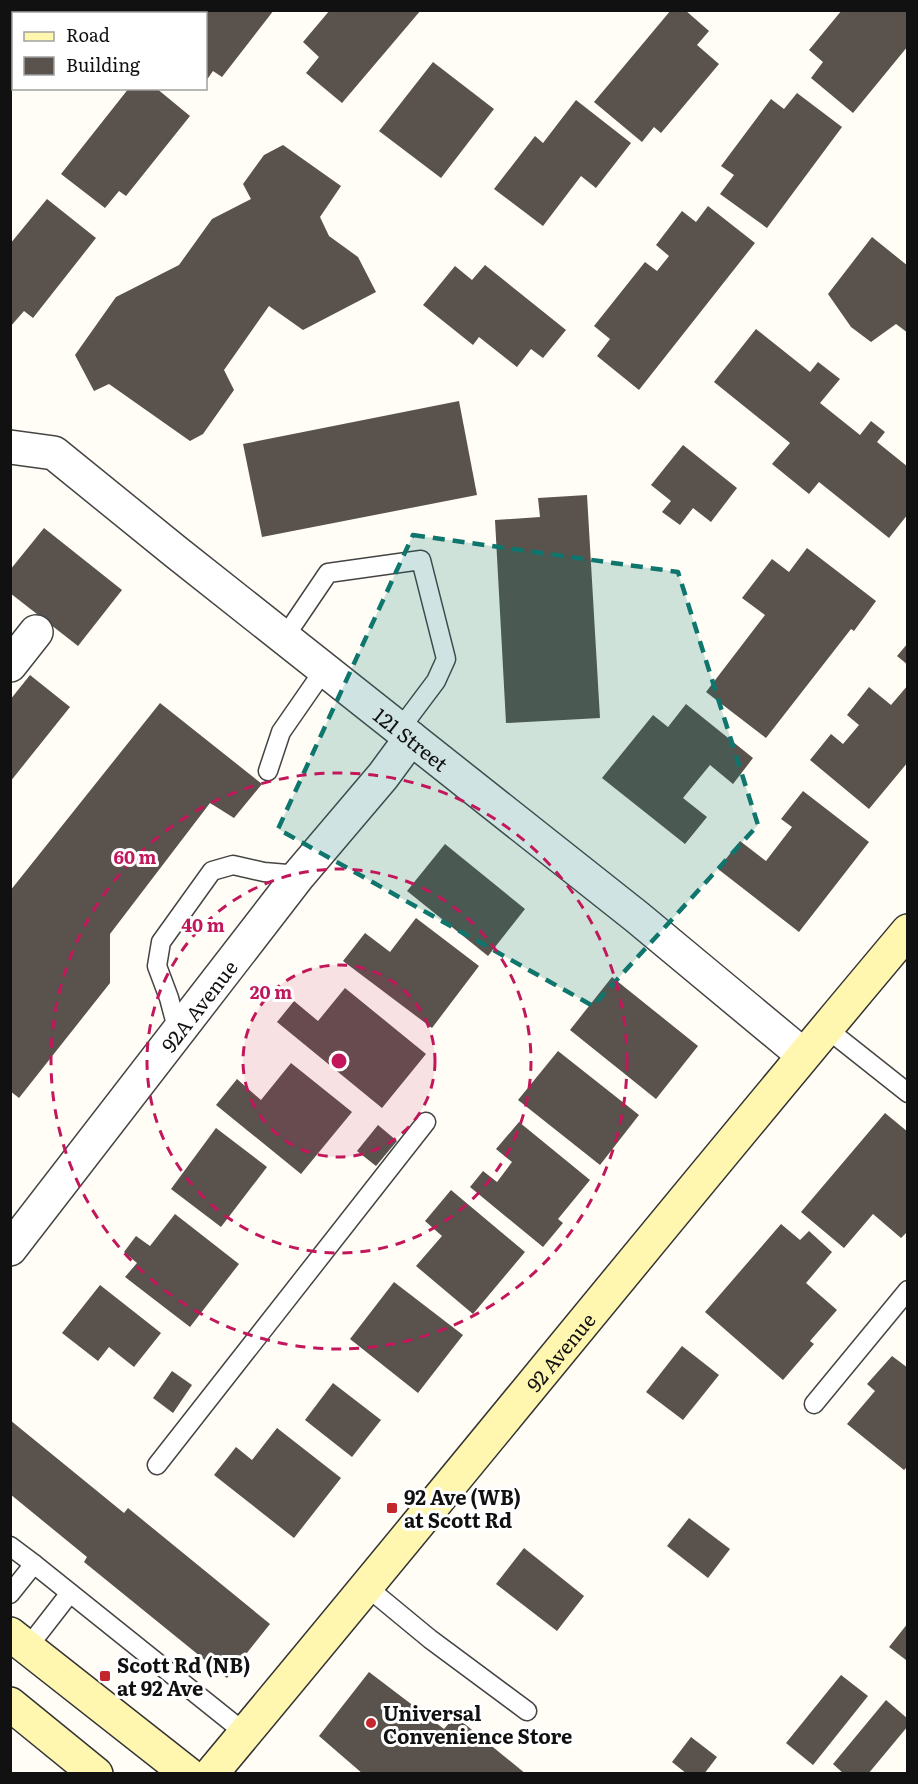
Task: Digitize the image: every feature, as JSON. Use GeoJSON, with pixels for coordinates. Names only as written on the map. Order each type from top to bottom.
{"type":"FeatureCollection","features":[{"type":"Feature","properties":{"kind":"street","name":"121 Street"},"geometry":{"type":"LineString","coordinates":[[10,447],[54,453],[324,670],[638,917],[803,1055]]}},
{"type":"Feature","properties":{"kind":"street"},"geometry":{"type":"LineString","coordinates":[[10,665],[36,632]]}},
{"type":"Feature","properties":{"kind":"street","name":"92A Avenue"},"geometry":{"type":"LineString","coordinates":[[14,1236],[178,1032],[299,875],[382,776],[406,733]]}},
{"type":"Feature","properties":{"kind":"street","name":"92 Avenue"},"geometry":{"type":"LineString","coordinates":[[211,1773],[367,1587],[803,1055],[908,931]]}},
{"type":"Feature","properties":{"kind":"street"},"geometry":{"type":"LineString","coordinates":[[20,1641],[188,1773]]}},
{"type":"Feature","properties":{"kind":"street"},"geometry":{"type":"LineString","coordinates":[[10,1704],[96,1773]]}},
{"type":"Feature","properties":{"kind":"lane"},"geometry":{"type":"LineString","coordinates":[[284,638],[328,573],[421,560],[446,658],[436,681],[406,733]]}},
{"type":"Feature","properties":{"kind":"lane"},"geometry":{"type":"LineString","coordinates":[[268,771],[281,732],[324,670]]}},
{"type":"Feature","properties":{"kind":"lane"},"geometry":{"type":"LineString","coordinates":[[178,1032],[157,966],[161,942],[212,871],[233,865],[264,872],[299,875]]}},
{"type":"Feature","properties":{"kind":"lane"},"geometry":{"type":"LineString","coordinates":[[826,1028],[908,1093]]}},
{"type":"Feature","properties":{"kind":"lane"},"geometry":{"type":"LineString","coordinates":[[157,1465],[426,1122]]}},
{"type":"Feature","properties":{"kind":"lane"},"geometry":{"type":"LineString","coordinates":[[814,1404],[908,1290]]}},
{"type":"Feature","properties":{"kind":"lane"},"geometry":{"type":"LineString","coordinates":[[10,1546],[245,1733]]}},
{"type":"Feature","properties":{"kind":"lane"},"geometry":{"type":"LineString","coordinates":[[10,1594],[34,1564]]}},
{"type":"Feature","properties":{"kind":"lane"},"geometry":{"type":"LineString","coordinates":[[367,1587],[430,1639],[527,1711]]}},
{"type":"Feature","properties":{"kind":"lane"},"geometry":{"type":"LineString","coordinates":[[20,1641],[70,1593]]}},
{"type":"Feature","properties":{"kind":"highlighted area"},"geometry":{"type":"Polygon","coordinates":[[[413,535],[678,572],[758,825],[593,1006],[278,829],[413,535]]]}},
{"type":"Feature","properties":{"kind":"building"},"geometry":{"type":"Polygon","coordinates":[[[189,10],[274,10],[222,77],[213,71],[207,80],[207,12],[188,12],[189,10]]]}},
{"type":"Feature","properties":{"kind":"building"},"geometry":{"type":"Polygon","coordinates":[[[330,10],[421,10],[342,103],[306,73],[319,57],[303,42],[330,10]]]}},
{"type":"Feature","properties":{"kind":"building"},"geometry":{"type":"Polygon","coordinates":[[[671,10],[685,10],[709,31],[697,45],[719,64],[661,133],[654,127],[642,142],[594,102],[671,10]]]}},
{"type":"Feature","properties":{"kind":"building"},"geometry":{"type":"Polygon","coordinates":[[[842,10],[908,10],[908,46],[853,113],[811,78],[823,62],[809,50],[842,10]]]}},
{"type":"Feature","properties":{"kind":"building"},"geometry":{"type":"Polygon","coordinates":[[[433,62],[494,109],[441,178],[379,131],[433,62]]]}},
{"type":"Feature","properties":{"kind":"building"},"geometry":{"type":"Polygon","coordinates":[[[127,90],[158,90],[190,116],[126,196],[119,191],[105,208],[61,174],[127,90]]]}},
{"type":"Feature","properties":{"kind":"building"},"geometry":{"type":"Polygon","coordinates":[[[797,93],[842,127],[767,228],[720,194],[734,175],[721,166],[771,99],[784,109],[797,93]]]}},
{"type":"Feature","properties":{"kind":"building"},"geometry":{"type":"Polygon","coordinates":[[[576,100],[631,143],[596,188],[581,176],[543,226],[494,189],[535,136],[543,143],[576,100]]]}},
{"type":"Feature","properties":{"kind":"building"},"geometry":{"type":"Polygon","coordinates":[[[283,145],[341,186],[320,217],[329,236],[358,257],[376,292],[303,330],[269,306],[224,370],[234,390],[203,434],[190,441],[109,384],[94,391],[75,355],[116,297],[179,265],[212,219],[251,199],[243,184],[264,155],[283,145]]]}},
{"type":"Feature","properties":{"kind":"building"},"geometry":{"type":"Polygon","coordinates":[[[47,199],[96,238],[33,318],[24,311],[10,327],[10,244],[47,199]]]}},
{"type":"Feature","properties":{"kind":"building"},"geometry":{"type":"Polygon","coordinates":[[[708,206],[755,243],[639,390],[597,356],[610,339],[594,326],[645,262],[657,271],[669,256],[656,245],[682,211],[696,222],[708,206]]]}},
{"type":"Feature","properties":{"kind":"building"},"geometry":{"type":"Polygon","coordinates":[[[872,237],[908,266],[908,333],[896,324],[871,342],[851,327],[828,294],[872,237]]]}},
{"type":"Feature","properties":{"kind":"building"},"geometry":{"type":"Polygon","coordinates":[[[485,265],[566,330],[543,358],[531,349],[517,367],[479,337],[473,345],[423,305],[455,266],[472,280],[485,265]]]}},
{"type":"Feature","properties":{"kind":"building"},"geometry":{"type":"Polygon","coordinates":[[[756,329],[810,372],[818,362],[840,379],[820,403],[860,435],[871,421],[885,432],[877,442],[908,467],[908,514],[889,538],[819,482],[809,494],[772,464],[790,443],[714,382],[756,329]]]}},
{"type":"Feature","properties":{"kind":"building"},"geometry":{"type":"Polygon","coordinates":[[[459,401],[477,495],[262,537],[243,444],[459,401]]]}},
{"type":"Feature","properties":{"kind":"building"},"geometry":{"type":"Polygon","coordinates":[[[683,445],[737,488],[711,522],[693,508],[680,525],[662,512],[671,501],[651,485],[683,445]]]}},
{"type":"Feature","properties":{"kind":"building"},"geometry":{"type":"Polygon","coordinates":[[[587,495],[600,718],[506,723],[495,520],[540,517],[538,498],[587,495]]]}},
{"type":"Feature","properties":{"kind":"building"},"geometry":{"type":"Polygon","coordinates":[[[44,528],[122,590],[78,646],[10,593],[10,570],[44,528]]]}},
{"type":"Feature","properties":{"kind":"building"},"geometry":{"type":"Polygon","coordinates":[[[807,548],[876,601],[854,631],[851,629],[766,738],[706,692],[765,615],[742,598],[772,559],[789,572],[807,548]]]}},
{"type":"Feature","properties":{"kind":"building"},"geometry":{"type":"Polygon","coordinates":[[[908,643],[908,665],[897,656],[908,643]]]}},
{"type":"Feature","properties":{"kind":"building"},"geometry":{"type":"Polygon","coordinates":[[[30,675],[70,707],[10,782],[10,700],[30,675]]]}},
{"type":"Feature","properties":{"kind":"building"},"geometry":{"type":"Polygon","coordinates":[[[908,685],[908,762],[869,809],[810,760],[831,734],[843,744],[859,725],[847,715],[869,687],[891,705],[908,685]]]}},
{"type":"Feature","properties":{"kind":"building"},"geometry":{"type":"Polygon","coordinates":[[[160,703],[262,784],[234,818],[210,803],[110,934],[110,983],[19,1098],[10,1091],[10,891],[160,703]]]}},
{"type":"Feature","properties":{"kind":"building"},"geometry":{"type":"Polygon","coordinates":[[[686,704],[753,758],[733,784],[710,765],[683,798],[707,817],[685,844],[602,778],[653,715],[668,727],[686,704]]]}},
{"type":"Feature","properties":{"kind":"building"},"geometry":{"type":"Polygon","coordinates":[[[803,791],[869,842],[799,932],[718,869],[740,841],[766,861],[792,827],[781,819],[803,791]]]}},
{"type":"Feature","properties":{"kind":"building"},"geometry":{"type":"Polygon","coordinates":[[[445,844],[525,909],[488,956],[407,891],[445,844]]]}},
{"type":"Feature","properties":{"kind":"building"},"geometry":{"type":"Polygon","coordinates":[[[416,918],[479,966],[432,1028],[343,961],[365,933],[390,952],[416,918]]]}},
{"type":"Feature","properties":{"kind":"building"},"geometry":{"type":"Polygon","coordinates":[[[612,977],[698,1046],[656,1099],[570,1030],[612,977]]]}},
{"type":"Feature","properties":{"kind":"building"},"geometry":{"type":"Polygon","coordinates":[[[345,988],[426,1054],[382,1108],[277,1022],[294,1001],[318,1021],[345,988]]]}},
{"type":"Feature","properties":{"kind":"building"},"geometry":{"type":"Polygon","coordinates":[[[558,1051],[639,1115],[600,1165],[518,1100],[558,1051]]]}},
{"type":"Feature","properties":{"kind":"building"},"geometry":{"type":"Polygon","coordinates":[[[291,1063],[352,1112],[301,1174],[216,1105],[237,1079],[261,1100],[291,1063]]]}},
{"type":"Feature","properties":{"kind":"building"},"geometry":{"type":"Polygon","coordinates":[[[885,1113],[908,1132],[908,1231],[901,1238],[873,1214],[844,1248],[801,1212],[885,1113]]]}},
{"type":"Feature","properties":{"kind":"building"},"geometry":{"type":"Polygon","coordinates":[[[519,1122],[590,1180],[558,1219],[563,1223],[543,1247],[470,1187],[483,1171],[497,1182],[512,1162],[496,1149],[519,1122]]]}},
{"type":"Feature","properties":{"kind":"building"},"geometry":{"type":"Polygon","coordinates":[[[378,1125],[397,1141],[376,1166],[357,1151],[378,1125]]]}},
{"type":"Feature","properties":{"kind":"building"},"geometry":{"type":"Polygon","coordinates":[[[216,1128],[267,1167],[221,1227],[171,1189],[216,1128]]]}},
{"type":"Feature","properties":{"kind":"building"},"geometry":{"type":"Polygon","coordinates":[[[451,1190],[525,1252],[473,1314],[416,1266],[442,1236],[425,1221],[451,1190]]]}},
{"type":"Feature","properties":{"kind":"building"},"geometry":{"type":"Polygon","coordinates":[[[175,1214],[239,1264],[190,1327],[125,1277],[137,1263],[124,1252],[136,1236],[150,1246],[175,1214]]]}},
{"type":"Feature","properties":{"kind":"building"},"geometry":{"type":"Polygon","coordinates":[[[781,1224],[800,1240],[809,1231],[832,1252],[806,1283],[837,1310],[810,1341],[814,1344],[783,1380],[705,1312],[781,1224]]]}},
{"type":"Feature","properties":{"kind":"building"},"geometry":{"type":"Polygon","coordinates":[[[394,1282],[463,1335],[418,1393],[350,1339],[394,1282]]]}},
{"type":"Feature","properties":{"kind":"building"},"geometry":{"type":"Polygon","coordinates":[[[100,1285],[161,1333],[134,1367],[109,1347],[98,1361],[62,1333],[100,1285]]]}},
{"type":"Feature","properties":{"kind":"building"},"geometry":{"type":"Polygon","coordinates":[[[682,1346],[719,1375],[683,1420],[646,1392],[682,1346]]]}},
{"type":"Feature","properties":{"kind":"building"},"geometry":{"type":"Polygon","coordinates":[[[892,1356],[908,1368],[908,1466],[904,1470],[847,1424],[875,1391],[867,1384],[892,1356]]]}},
{"type":"Feature","properties":{"kind":"building"},"geometry":{"type":"Polygon","coordinates":[[[172,1371],[192,1385],[173,1413],[153,1398],[172,1371]]]}},
{"type":"Feature","properties":{"kind":"building"},"geometry":{"type":"Polygon","coordinates":[[[333,1383],[381,1420],[352,1457],[305,1420],[333,1383]]]}},
{"type":"Feature","properties":{"kind":"building"},"geometry":{"type":"Polygon","coordinates":[[[10,1420],[124,1513],[128,1508],[270,1624],[227,1678],[84,1562],[87,1557],[10,1494],[10,1420]]]}},
{"type":"Feature","properties":{"kind":"building"},"geometry":{"type":"Polygon","coordinates":[[[277,1428],[341,1478],[294,1538],[214,1475],[236,1447],[252,1460],[277,1428]]]}},
{"type":"Feature","properties":{"kind":"building"},"geometry":{"type":"Polygon","coordinates":[[[689,1518],[730,1549],[708,1578],[667,1546],[689,1518]]]}},
{"type":"Feature","properties":{"kind":"building"},"geometry":{"type":"Polygon","coordinates":[[[524,1548],[584,1596],[557,1631],[496,1584],[524,1548]]]}},
{"type":"Feature","properties":{"kind":"building"},"geometry":{"type":"Polygon","coordinates":[[[908,1623],[908,1658],[906,1660],[889,1647],[908,1623]]]}},
{"type":"Feature","properties":{"kind":"building"},"geometry":{"type":"Polygon","coordinates":[[[369,1672],[444,1729],[455,1716],[526,1774],[363,1774],[319,1736],[369,1672]]]}},
{"type":"Feature","properties":{"kind":"building"},"geometry":{"type":"Polygon","coordinates":[[[841,1675],[868,1696],[813,1765],[786,1743],[841,1675]]]}},
{"type":"Feature","properties":{"kind":"building"},"geometry":{"type":"Polygon","coordinates":[[[886,1700],[908,1719],[908,1726],[868,1774],[844,1774],[833,1764],[886,1700]]]}},
{"type":"Feature","properties":{"kind":"building"},"geometry":{"type":"Polygon","coordinates":[[[691,1737],[717,1757],[704,1774],[687,1774],[672,1762],[691,1737]]]}},
{"type":"Feature","properties":{"kind":"place","name":"92 Ave (WB) at Scott Rd"},"geometry":{"type":"Point","coordinates":[392,1508]}},
{"type":"Feature","properties":{"kind":"place","name":"Scott Rd (NB) at 92 Ave"},"geometry":{"type":"Point","coordinates":[105,1676]}},
{"type":"Feature","properties":{"kind":"place","name":"Universal Convenience Store"},"geometry":{"type":"Point","coordinates":[371,1723]}}]}
